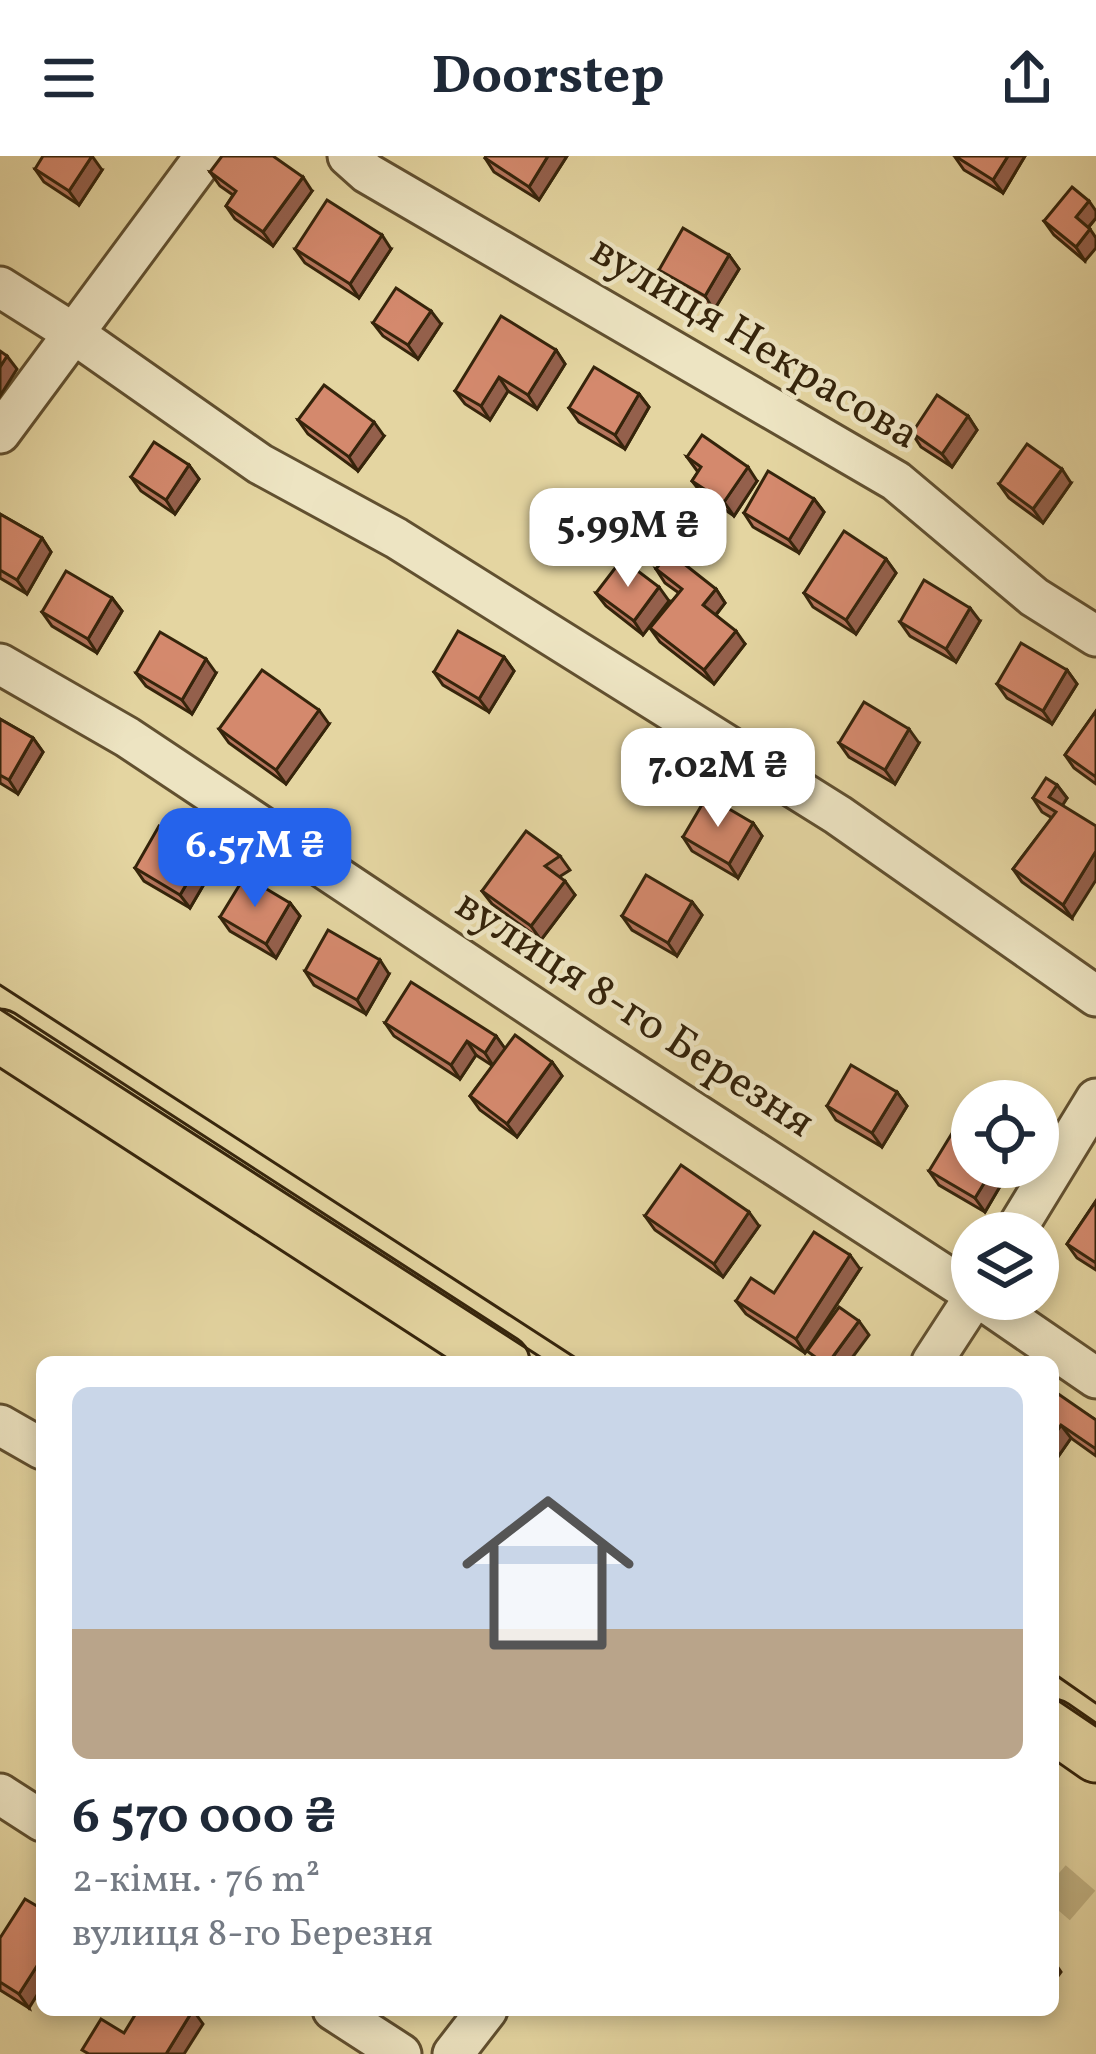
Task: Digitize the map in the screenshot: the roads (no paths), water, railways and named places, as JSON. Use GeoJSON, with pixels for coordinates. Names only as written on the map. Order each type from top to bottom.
{"type":"FeatureCollection","features":[{"type":"Feature","properties":{"kind":"main road"},"geometry":{"type":"LineString","coordinates":[[0,1036],[494,1356]]}},
{"type":"Feature","properties":{"kind":"main road"},"geometry":{"type":"LineString","coordinates":[[1059,1730],[1096,1756]]}},
{"type":"Feature","properties":{"kind":"street"},"geometry":{"type":"LineString","coordinates":[[0,433],[205,156]]}},
{"type":"Feature","properties":{"kind":"street","name":"вулиця Некрасова"},"geometry":{"type":"LineString","coordinates":[[348,156],[368,173],[896,481],[1034,597],[1096,636]]}},
{"type":"Feature","properties":{"kind":"street"},"geometry":{"type":"LineString","coordinates":[[0,287],[260,464],[396,538],[838,815],[1096,996]]}},
{"type":"Feature","properties":{"kind":"street","name":"вулиця 8-го Березня"},"geometry":{"type":"LineString","coordinates":[[0,664],[127,736],[951,1281]]}},
{"type":"Feature","properties":{"kind":"street"},"geometry":{"type":"LineString","coordinates":[[1026,1212],[1096,1099]]}},
{"type":"Feature","properties":{"kind":"street"},"geometry":{"type":"LineString","coordinates":[[936,1356],[960,1320]]}},
{"type":"Feature","properties":{"kind":"street","name":"вулиця 8-го Березня"},"geometry":{"type":"LineString","coordinates":[[1009,1320],[1096,1378]]}},
{"type":"Feature","properties":{"kind":"street"},"geometry":{"type":"LineString","coordinates":[[0,1425],[36,1446]]}},
{"type":"Feature","properties":{"kind":"street"},"geometry":{"type":"LineString","coordinates":[[0,1794],[36,1817]]}},
{"type":"Feature","properties":{"kind":"street"},"geometry":{"type":"LineString","coordinates":[[342,2016],[401,2054]]}},
{"type":"Feature","properties":{"kind":"street"},"geometry":{"type":"LineString","coordinates":[[453,2054],[482,2016]]}},
{"type":"Feature","properties":{"kind":"tunnel"},"geometry":{"type":"LineString","coordinates":[[1059,1885],[1096,1917]]}},
{"type":"Feature","properties":{"kind":"tram line"},"geometry":{"type":"LineString","coordinates":[[0,985],[573,1356]]}},
{"type":"Feature","properties":{"kind":"tram line"},"geometry":{"type":"LineString","coordinates":[[0,1009],[539,1356]]}},
{"type":"Feature","properties":{"kind":"tram line"},"geometry":{"type":"LineString","coordinates":[[1059,1677],[1096,1703]]}},
{"type":"Feature","properties":{"kind":"tram line"},"geometry":{"type":"LineString","coordinates":[[1059,1701],[1096,1726]]}}]}
